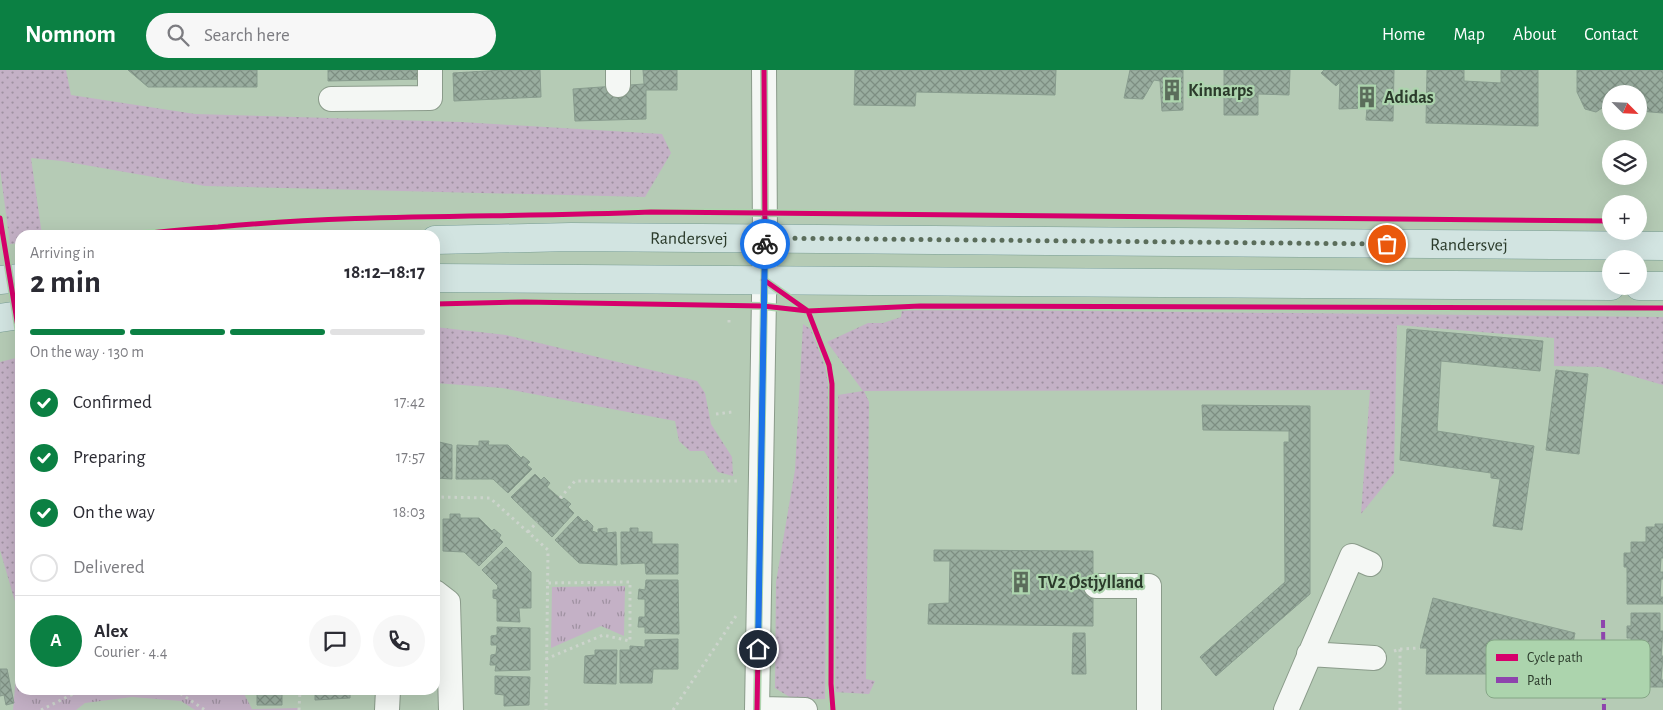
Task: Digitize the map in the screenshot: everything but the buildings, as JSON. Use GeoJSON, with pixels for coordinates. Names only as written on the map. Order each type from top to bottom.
{"type":"FeatureCollection","features":[{"type":"Feature","properties":{"kind":"main road","name":"Randersvej"},"geometry":{"type":"LineString","coordinates":[[440,240],[571,237],[1663,246]]}},
{"type":"Feature","properties":{"kind":"main road"},"geometry":{"type":"LineString","coordinates":[[0,280],[15,278]]}},
{"type":"Feature","properties":{"kind":"main road"},"geometry":{"type":"LineString","coordinates":[[440,278],[1602,286]]}},
{"type":"Feature","properties":{"kind":"main road"},"geometry":{"type":"LineString","coordinates":[[1647,286],[1663,286]]}},
{"type":"Feature","properties":{"kind":"main road"},"geometry":{"type":"LineString","coordinates":[[0,318],[15,316]]}},
{"type":"Feature","properties":{"kind":"street"},"geometry":{"type":"LineString","coordinates":[[332,98],[430,98],[430,70]]}},
{"type":"Feature","properties":{"kind":"street"},"geometry":{"type":"LineString","coordinates":[[764,70],[765,238],[757,710],[805,710]]}},
{"type":"Feature","properties":{"kind":"street"},"geometry":{"type":"LineString","coordinates":[[1286,710],[1309,654],[1361,560]]}},
{"type":"Feature","properties":{"kind":"street"},"geometry":{"type":"LineString","coordinates":[[1096,586],[1149,586],[1149,710]]}},
{"type":"Feature","properties":{"kind":"street"},"geometry":{"type":"LineString","coordinates":[[440,596],[448,602],[451,710]]}},
{"type":"Feature","properties":{"kind":"street"},"geometry":{"type":"LineString","coordinates":[[1309,654],[1374,658]]}},
{"type":"Feature","properties":{"kind":"street"},"geometry":{"type":"LineString","coordinates":[[387,710],[388,695]]}},
{"type":"Feature","properties":{"kind":"path"},"geometry":{"type":"LineString","coordinates":[[728,320],[729,325]]}},
{"type":"Feature","properties":{"kind":"path"},"geometry":{"type":"LineString","coordinates":[[716,414],[732,412]]}},
{"type":"Feature","properties":{"kind":"path"},"geometry":{"type":"LineString","coordinates":[[560,498],[575,481],[737,481]]}},
{"type":"Feature","properties":{"kind":"path"},"geometry":{"type":"LineString","coordinates":[[440,497],[490,498],[548,550],[546,710]]}},
{"type":"Feature","properties":{"kind":"path"},"geometry":{"type":"LineString","coordinates":[[528,532],[537,522]]}},
{"type":"Feature","properties":{"kind":"path"},"geometry":{"type":"LineString","coordinates":[[546,659],[603,635],[630,641],[630,582],[547,582]]}},
{"type":"Feature","properties":{"kind":"path"},"geometry":{"type":"LineString","coordinates":[[673,710],[737,615],[759,614]]}},
{"type":"Feature","properties":{"kind":"path"},"geometry":{"type":"LineString","coordinates":[[1374,658],[1400,649],[1420,648]]}},
{"type":"Feature","properties":{"kind":"path"},"geometry":{"type":"LineString","coordinates":[[1400,649],[1400,710]]}},
{"type":"Feature","properties":{"kind":"path"},"geometry":{"type":"LineString","coordinates":[[41,710],[71,695]]}},
{"type":"Feature","properties":{"kind":"path"},"geometry":{"type":"LineString","coordinates":[[182,695],[205,710]]}},
{"type":"Feature","properties":{"kind":"path"},"geometry":{"type":"LineString","coordinates":[[299,710],[300,695]]}},
{"type":"Feature","properties":{"kind":"green space"},"geometry":{"type":"Polygon","coordinates":[[[0,70],[66,70],[71,95],[195,114],[461,122],[662,134],[671,153],[645,197],[205,186],[62,161],[31,158],[41,230],[15,230],[15,244],[10,244],[0,169],[0,70]]]}},
{"type":"Feature","properties":{"kind":"green space"},"geometry":{"type":"Polygon","coordinates":[[[902,309],[1663,317],[1663,385],[1601,367],[1554,366],[1554,338],[1397,325],[1394,473],[1361,514],[1370,390],[864,391],[869,402],[866,679],[875,681],[869,694],[835,692],[838,395],[863,391],[827,342],[868,323],[883,323],[901,317],[902,309]]]}},
{"type":"Feature","properties":{"kind":"green space"},"geometry":{"type":"Polygon","coordinates":[[[803,324],[812,330],[828,374],[825,699],[793,699],[775,688],[776,582],[795,470],[803,324]]]}},
{"type":"Feature","properties":{"kind":"green space"},"geometry":{"type":"Polygon","coordinates":[[[440,328],[506,335],[697,381],[705,393],[711,424],[732,457],[733,476],[718,472],[704,451],[690,451],[679,441],[675,421],[502,388],[440,383],[440,328]]]}},
{"type":"Feature","properties":{"kind":"green space"},"geometry":{"type":"Polygon","coordinates":[[[15,358],[15,602],[0,550],[0,362],[15,358]]]}},
{"type":"Feature","properties":{"kind":"green space"},"geometry":{"type":"Polygon","coordinates":[[[625,586],[624,636],[601,626],[551,648],[552,587],[625,586]]]}},
{"type":"Feature","properties":{"kind":"green space"},"geometry":{"type":"Polygon","coordinates":[[[15,687],[15,695],[245,695],[252,709],[298,708],[301,710],[195,710],[181,701],[132,697],[85,703],[76,710],[13,710],[15,687]]]}},
{"type":"Feature","properties":{"kind":"marked path"},"geometry":{"type":"LineString","coordinates":[[1603,620],[1603,640]]}},
{"type":"Feature","properties":{"kind":"marked path"},"geometry":{"type":"LineString","coordinates":[[1604,698],[1604,710]]}},
{"type":"Feature","properties":{"kind":"cycle path"},"geometry":{"type":"LineString","coordinates":[[757,710],[765,238],[764,70]]}},
{"type":"Feature","properties":{"kind":"cycle path"},"geometry":{"type":"LineString","coordinates":[[176,230],[326,220],[651,212],[1602,221]]}},
{"type":"Feature","properties":{"kind":"cycle path"},"geometry":{"type":"LineString","coordinates":[[0,218],[15,309]]}},
{"type":"Feature","properties":{"kind":"cycle path"},"geometry":{"type":"LineString","coordinates":[[764,280],[808,311],[829,365],[832,384],[831,684],[833,710]]}},
{"type":"Feature","properties":{"kind":"cycle path"},"geometry":{"type":"LineString","coordinates":[[440,304],[524,302],[763,306],[808,311],[920,306],[1663,308]]}},
{"type":"Feature","properties":{"kind":"way so far"},"geometry":{"type":"LineString","coordinates":[[765,244],[765,238],[1387,244]]}},
{"type":"Feature","properties":{"kind":"place","name":"Kinnarps"},"geometry":{"type":"Point","coordinates":[1172,90]}},
{"type":"Feature","properties":{"kind":"place","name":"Adidas"},"geometry":{"type":"Point","coordinates":[1367,97]}},
{"type":"Feature","properties":{"kind":"place","name":"TV2 Østjylland"},"geometry":{"type":"Point","coordinates":[1021,582]}},
{"type":"Feature","properties":{"kind":"route"},"geometry":{"type":"LineString","coordinates":[[758,649],[765,244]]}}]}
